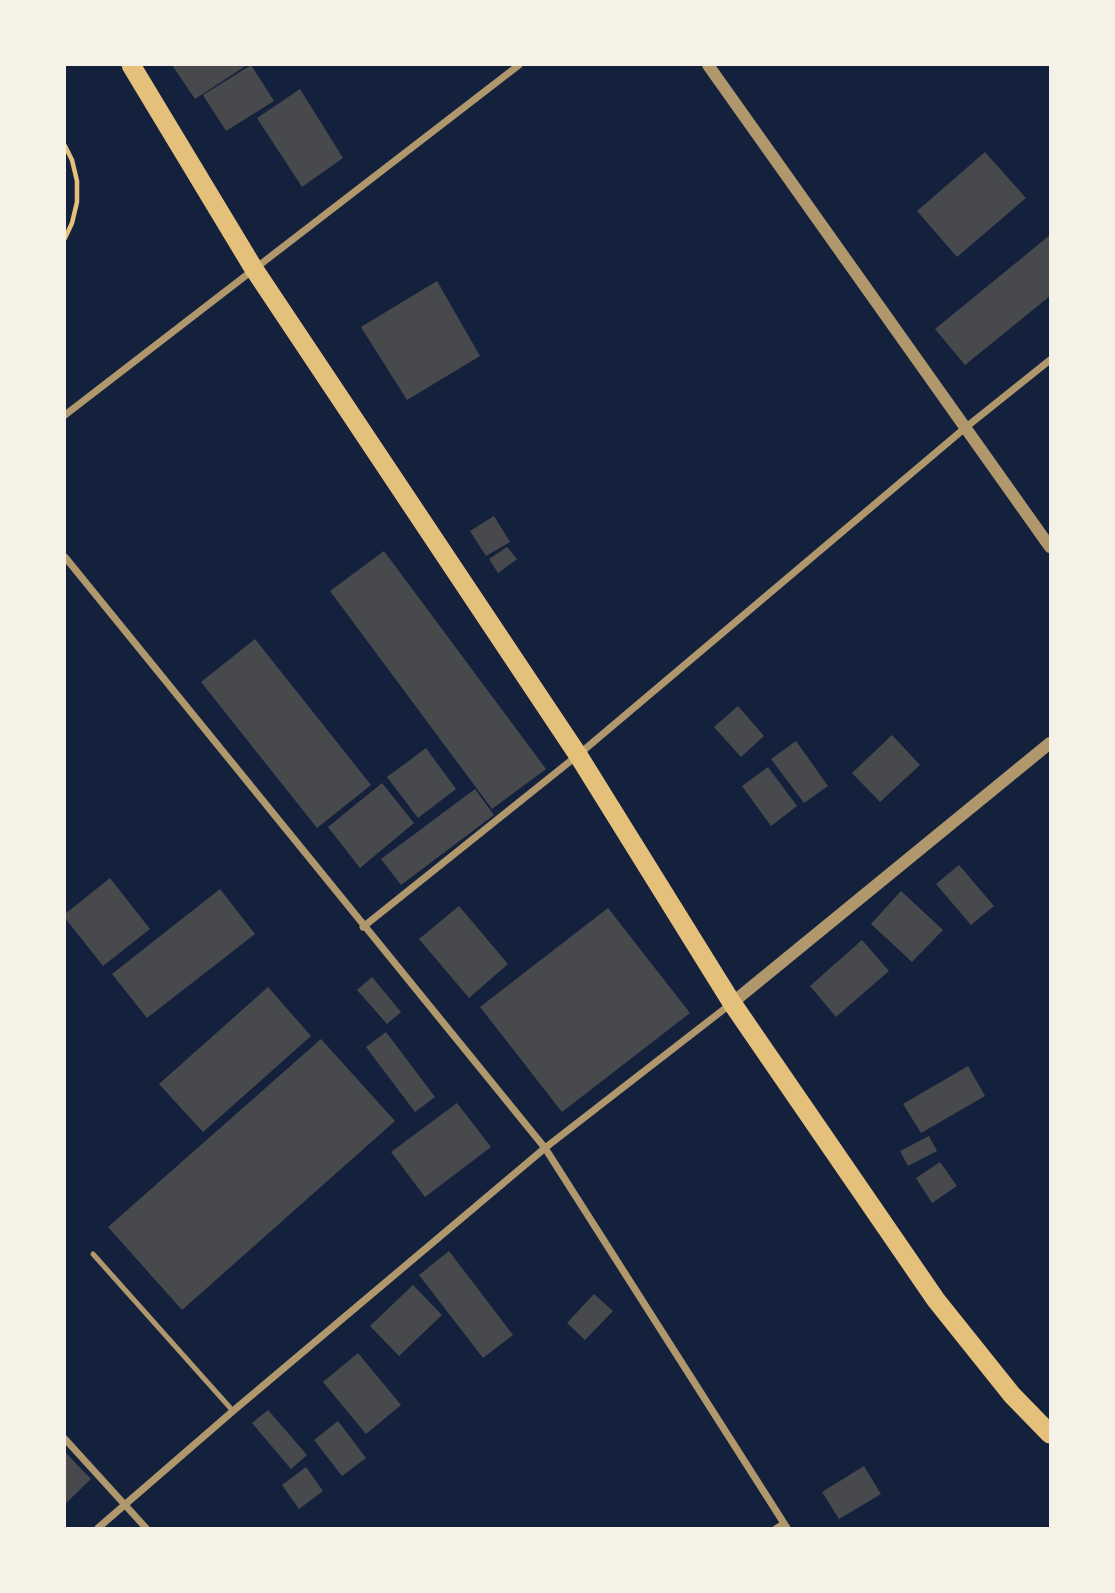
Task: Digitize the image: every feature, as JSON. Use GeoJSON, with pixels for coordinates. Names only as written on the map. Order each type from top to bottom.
{"type":"FeatureCollection","features":[{"type":"Feature","properties":{"kind":"highway"},"geometry":{"type":"LineString","coordinates":[[131,65],[254,269],[578,755],[732,1003],[936,1300],[1012,1395],[1050,1434]]}},
{"type":"Feature","properties":{"kind":"street"},"geometry":{"type":"LineString","coordinates":[[65,415],[519,65]]}},
{"type":"Feature","properties":{"kind":"street"},"geometry":{"type":"LineString","coordinates":[[708,65],[1050,547]]}},
{"type":"Feature","properties":{"kind":"street"},"geometry":{"type":"LineString","coordinates":[[363,928],[578,755],[965,428],[1050,360]]}},
{"type":"Feature","properties":{"kind":"street"},"geometry":{"type":"LineString","coordinates":[[65,557],[363,928],[545,1149],[785,1525]]}},
{"type":"Feature","properties":{"kind":"street"},"geometry":{"type":"LineString","coordinates":[[98,1528],[545,1149],[732,1003],[1050,743]]}},
{"type":"Feature","properties":{"kind":"street"},"geometry":{"type":"LineString","coordinates":[[65,1440],[146,1528]]}},
{"type":"Feature","properties":{"kind":"lane"},"geometry":{"type":"LineString","coordinates":[[93,1254],[233,1411]]}},
{"type":"Feature","properties":{"kind":"lane"},"geometry":{"type":"LineString","coordinates":[[775,1528],[785,1525]]}},
{"type":"Feature","properties":{"kind":"path"},"geometry":{"type":"LineString","coordinates":[[65,146],[77,181],[77,202],[65,237]]}},
{"type":"Feature","properties":{"kind":"building"},"geometry":{"type":"Polygon","coordinates":[[[172,65],[247,65],[195,99],[172,65]]]}},
{"type":"Feature","properties":{"kind":"building"},"geometry":{"type":"Polygon","coordinates":[[[251,65],[274,101],[226,131],[203,95],[251,65]]]}},
{"type":"Feature","properties":{"kind":"building"},"geometry":{"type":"Polygon","coordinates":[[[300,89],[343,158],[302,187],[257,118],[300,89]]]}},
{"type":"Feature","properties":{"kind":"building"},"geometry":{"type":"Polygon","coordinates":[[[985,152],[1026,198],[957,257],[917,211],[985,152]]]}},
{"type":"Feature","properties":{"kind":"building"},"geometry":{"type":"Polygon","coordinates":[[[1050,235],[1050,296],[965,365],[935,329],[1050,235]]]}},
{"type":"Feature","properties":{"kind":"building"},"geometry":{"type":"Polygon","coordinates":[[[437,281],[480,356],[407,400],[361,327],[437,281]]]}},
{"type":"Feature","properties":{"kind":"building"},"geometry":{"type":"Polygon","coordinates":[[[494,516],[510,542],[486,556],[470,531],[494,516]]]}},
{"type":"Feature","properties":{"kind":"building"},"geometry":{"type":"Polygon","coordinates":[[[507,547],[517,559],[498,573],[489,559],[507,547]]]}},
{"type":"Feature","properties":{"kind":"building"},"geometry":{"type":"Polygon","coordinates":[[[384,551],[546,769],[492,809],[330,591],[384,551]]]}},
{"type":"Feature","properties":{"kind":"building"},"geometry":{"type":"Polygon","coordinates":[[[255,639],[371,785],[317,828],[201,682],[255,639]]]}},
{"type":"Feature","properties":{"kind":"building"},"geometry":{"type":"Polygon","coordinates":[[[738,706],[764,736],[741,757],[714,727],[738,706]]]}},
{"type":"Feature","properties":{"kind":"building"},"geometry":{"type":"Polygon","coordinates":[[[892,735],[920,765],[880,802],[852,773],[892,735]]]}},
{"type":"Feature","properties":{"kind":"building"},"geometry":{"type":"Polygon","coordinates":[[[796,741],[828,786],[804,803],[771,759],[796,741]]]}},
{"type":"Feature","properties":{"kind":"building"},"geometry":{"type":"Polygon","coordinates":[[[426,748],[456,789],[418,818],[387,777],[426,748]]]}},
{"type":"Feature","properties":{"kind":"building"},"geometry":{"type":"Polygon","coordinates":[[[768,767],[797,806],[771,826],[742,786],[768,767]]]}},
{"type":"Feature","properties":{"kind":"building"},"geometry":{"type":"Polygon","coordinates":[[[382,783],[414,823],[360,868],[328,827],[382,783]]]}},
{"type":"Feature","properties":{"kind":"building"},"geometry":{"type":"Polygon","coordinates":[[[475,789],[494,815],[401,885],[381,859],[475,789]]]}},
{"type":"Feature","properties":{"kind":"building"},"geometry":{"type":"Polygon","coordinates":[[[959,865],[994,906],[971,925],[936,884],[959,865]]]}},
{"type":"Feature","properties":{"kind":"building"},"geometry":{"type":"Polygon","coordinates":[[[110,878],[150,929],[103,966],[65,918],[65,914],[110,878]]]}},
{"type":"Feature","properties":{"kind":"building"},"geometry":{"type":"Polygon","coordinates":[[[220,889],[255,934],[147,1018],[112,974],[220,889]]]}},
{"type":"Feature","properties":{"kind":"building"},"geometry":{"type":"Polygon","coordinates":[[[901,891],[943,930],[912,962],[871,924],[901,891]]]}},
{"type":"Feature","properties":{"kind":"building"},"geometry":{"type":"Polygon","coordinates":[[[459,906],[508,964],[469,998],[419,939],[459,906]]]}},
{"type":"Feature","properties":{"kind":"building"},"geometry":{"type":"Polygon","coordinates":[[[608,908],[690,1013],[562,1112],[480,1007],[608,908]]]}},
{"type":"Feature","properties":{"kind":"building"},"geometry":{"type":"Polygon","coordinates":[[[862,940],[889,971],[836,1017],[810,986],[862,940]]]}},
{"type":"Feature","properties":{"kind":"building"},"geometry":{"type":"Polygon","coordinates":[[[372,977],[401,1012],[387,1024],[357,990],[372,977]]]}},
{"type":"Feature","properties":{"kind":"building"},"geometry":{"type":"Polygon","coordinates":[[[268,987],[311,1036],[203,1132],[159,1084],[268,987]]]}},
{"type":"Feature","properties":{"kind":"building"},"geometry":{"type":"Polygon","coordinates":[[[386,1032],[435,1097],[415,1112],[366,1047],[386,1032]]]}},
{"type":"Feature","properties":{"kind":"building"},"geometry":{"type":"Polygon","coordinates":[[[321,1039],[395,1121],[182,1310],[108,1227],[321,1039]]]}},
{"type":"Feature","properties":{"kind":"building"},"geometry":{"type":"Polygon","coordinates":[[[968,1066],[985,1096],[921,1133],[903,1104],[968,1066]]]}},
{"type":"Feature","properties":{"kind":"building"},"geometry":{"type":"Polygon","coordinates":[[[457,1103],[491,1147],[425,1197],[391,1152],[457,1103]]]}},
{"type":"Feature","properties":{"kind":"building"},"geometry":{"type":"Polygon","coordinates":[[[929,1136],[937,1151],[908,1166],[900,1151],[929,1136]]]}},
{"type":"Feature","properties":{"kind":"building"},"geometry":{"type":"Polygon","coordinates":[[[940,1162],[957,1186],[932,1203],[916,1178],[940,1162]]]}},
{"type":"Feature","properties":{"kind":"building"},"geometry":{"type":"Polygon","coordinates":[[[449,1251],[513,1335],[483,1358],[419,1275],[449,1251]]]}},
{"type":"Feature","properties":{"kind":"building"},"geometry":{"type":"Polygon","coordinates":[[[413,1285],[442,1315],[399,1356],[370,1326],[413,1285]]]}},
{"type":"Feature","properties":{"kind":"building"},"geometry":{"type":"Polygon","coordinates":[[[594,1294],[613,1311],[585,1340],[567,1323],[594,1294]]]}},
{"type":"Feature","properties":{"kind":"building"},"geometry":{"type":"Polygon","coordinates":[[[358,1353],[401,1405],[366,1434],[323,1382],[358,1353]]]}},
{"type":"Feature","properties":{"kind":"building"},"geometry":{"type":"Polygon","coordinates":[[[268,1410],[307,1455],[291,1469],[252,1423],[268,1410]]]}},
{"type":"Feature","properties":{"kind":"building"},"geometry":{"type":"Polygon","coordinates":[[[338,1421],[366,1458],[342,1476],[314,1440],[338,1421]]]}},
{"type":"Feature","properties":{"kind":"building"},"geometry":{"type":"Polygon","coordinates":[[[65,1452],[91,1479],[65,1504],[65,1452]]]}},
{"type":"Feature","properties":{"kind":"building"},"geometry":{"type":"Polygon","coordinates":[[[864,1466],[881,1494],[839,1519],[822,1492],[864,1466]]]}},
{"type":"Feature","properties":{"kind":"building"},"geometry":{"type":"Polygon","coordinates":[[[306,1467],[323,1491],[299,1509],[282,1485],[306,1467]]]}}]}
